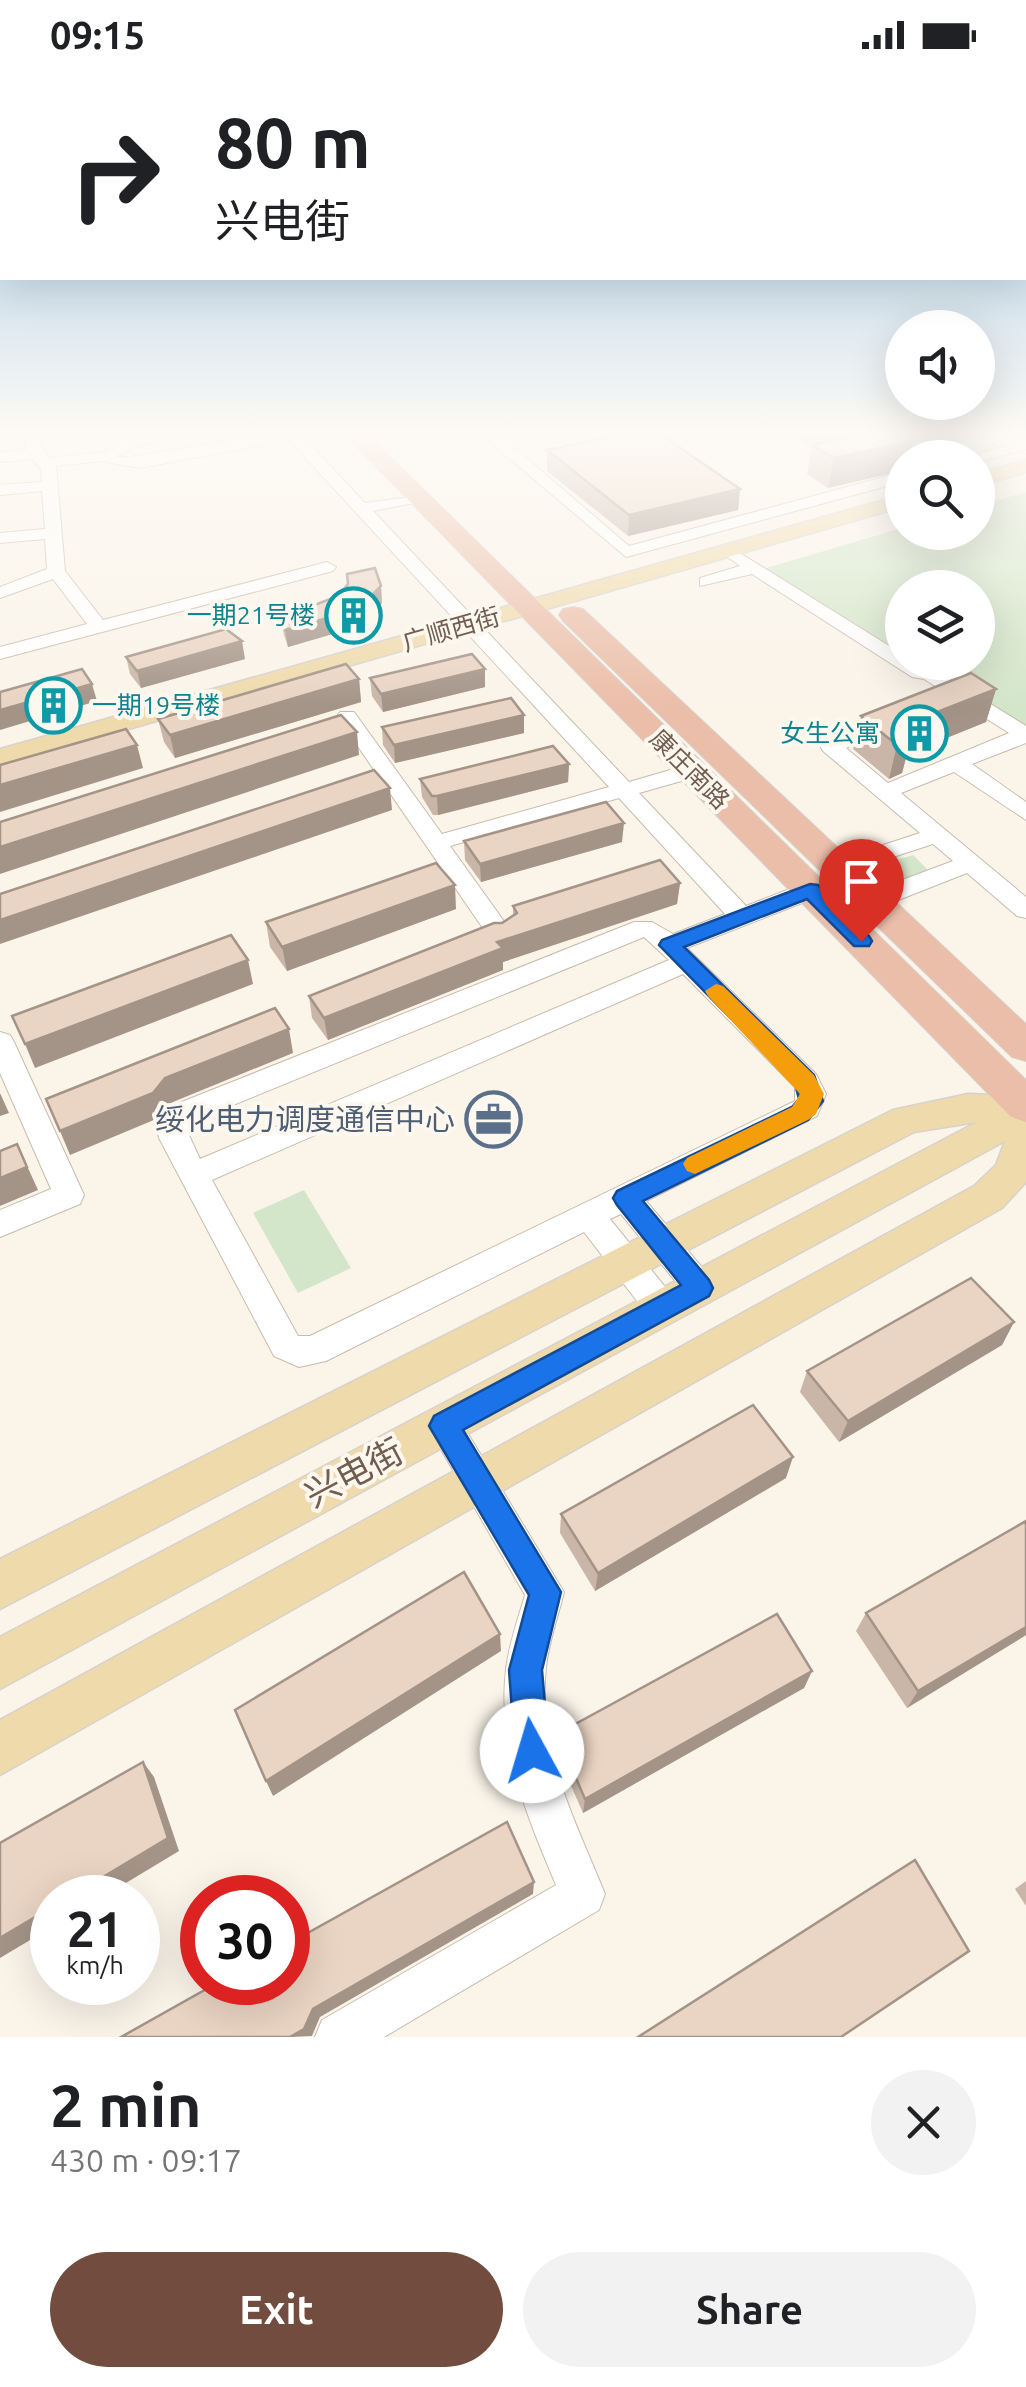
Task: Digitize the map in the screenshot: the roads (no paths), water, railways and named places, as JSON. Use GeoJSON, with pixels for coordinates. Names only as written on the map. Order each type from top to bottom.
{"type":"FeatureCollection","features":[{"type":"Feature","properties":{"kind":"highway","name":"康庄南路"},"geometry":{"type":"LineString","coordinates":[[453,524],[533,585],[691,771],[1026,1110]]}},
{"type":"Feature","properties":{"kind":"highway","name":"康庄南路"},"geometry":{"type":"LineString","coordinates":[[473,524],[533,585],[839,867],[1026,1047]]}},
{"type":"Feature","properties":{"kind":"main road","name":"广顺西街"},"geometry":{"type":"LineString","coordinates":[[0,758],[466,624],[533,585],[727,550],[821,524]]}},
{"type":"Feature","properties":{"kind":"main road"},"geometry":{"type":"LineString","coordinates":[[0,1585],[906,1120],[968,1108],[1026,1110]]}},
{"type":"Feature","properties":{"kind":"main road","name":"兴电街"},"geometry":{"type":"LineString","coordinates":[[0,1664],[1026,1110]]}},
{"type":"Feature","properties":{"kind":"main road"},"geometry":{"type":"LineString","coordinates":[[0,1749],[988,1196],[1010,1180],[1021,1158],[1026,1132]]}},
{"type":"Feature","properties":{"kind":"street"},"geometry":{"type":"LineString","coordinates":[[51,524],[56,572],[98,626]]}},
{"type":"Feature","properties":{"kind":"street"},"geometry":{"type":"LineString","coordinates":[[374,524],[742,917]]}},
{"type":"Feature","properties":{"kind":"street"},"geometry":{"type":"LineString","coordinates":[[593,524],[626,552],[731,524]]}},
{"type":"Feature","properties":{"kind":"street"},"geometry":{"type":"LineString","coordinates":[[0,538],[53,533]]}},
{"type":"Feature","properties":{"kind":"street"},"geometry":{"type":"LineString","coordinates":[[727,550],[919,673],[929,674],[965,694],[1024,736]]}},
{"type":"Feature","properties":{"kind":"street"},"geometry":{"type":"LineString","coordinates":[[0,653],[326,567]]}},
{"type":"Feature","properties":{"kind":"street"},"geometry":{"type":"LineString","coordinates":[[706,582],[754,568]]}},
{"type":"Feature","properties":{"kind":"street"},"geometry":{"type":"LineString","coordinates":[[0,593],[56,572]]}},
{"type":"Feature","properties":{"kind":"street"},"geometry":{"type":"LineString","coordinates":[[965,694],[830,746],[1025,908]]}},
{"type":"Feature","properties":{"kind":"street"},"geometry":{"type":"LineString","coordinates":[[346,716],[500,934]]}},
{"type":"Feature","properties":{"kind":"street"},"geometry":{"type":"LineString","coordinates":[[885,792],[1024,736]]}},
{"type":"Feature","properties":{"kind":"street"},"geometry":{"type":"LineString","coordinates":[[956,764],[1026,813]]}},
{"type":"Feature","properties":{"kind":"street"},"geometry":{"type":"LineString","coordinates":[[436,843],[691,771]]}},
{"type":"Feature","properties":{"kind":"street"},"geometry":{"type":"LineString","coordinates":[[839,867],[937,835]]}},
{"type":"Feature","properties":{"kind":"street"},"geometry":{"type":"LineString","coordinates":[[910,844],[945,874]]}},
{"type":"Feature","properties":{"kind":"street"},"geometry":{"type":"LineString","coordinates":[[874,900],[971,864]]}},
{"type":"Feature","properties":{"kind":"street"},"geometry":{"type":"LineString","coordinates":[[193,1175],[678,954],[742,917],[810,890]]}},
{"type":"Feature","properties":{"kind":"street"},"geometry":{"type":"LineString","coordinates":[[635,929],[657,933],[678,954],[806,1081],[811,1101],[800,1114],[314,1350],[300,1352],[286,1346],[172,1130],[184,1113],[635,929]]}},
{"type":"Feature","properties":{"kind":"street"},"geometry":{"type":"LineString","coordinates":[[0,1042],[69,1195],[0,1224]]}},
{"type":"Feature","properties":{"kind":"street"},"geometry":{"type":"LineString","coordinates":[[626,1198],[664,1244],[681,1298]]}},
{"type":"Feature","properties":{"kind":"street"},"geometry":{"type":"LineString","coordinates":[[588,1216],[626,1263],[681,1298]]}},
{"type":"Feature","properties":{"kind":"street"},"geometry":{"type":"LineString","coordinates":[[339,2037],[582,1894],[553,1828],[536,1774],[528,1729],[525,1670],[545,1592],[444,1426]]}},
{"type":"Feature","properties":{"kind":"place","name":"一期21号楼"},"geometry":{"type":"Point","coordinates":[354,615]}},
{"type":"Feature","properties":{"kind":"place","name":"一期19号楼"},"geometry":{"type":"Point","coordinates":[53,705]}},
{"type":"Feature","properties":{"kind":"place","name":"女生公寓"},"geometry":{"type":"Point","coordinates":[919,733]}},
{"type":"Feature","properties":{"kind":"place","name":"绥化电力调度通信中心"},"geometry":{"type":"Point","coordinates":[494,1120]}}]}
